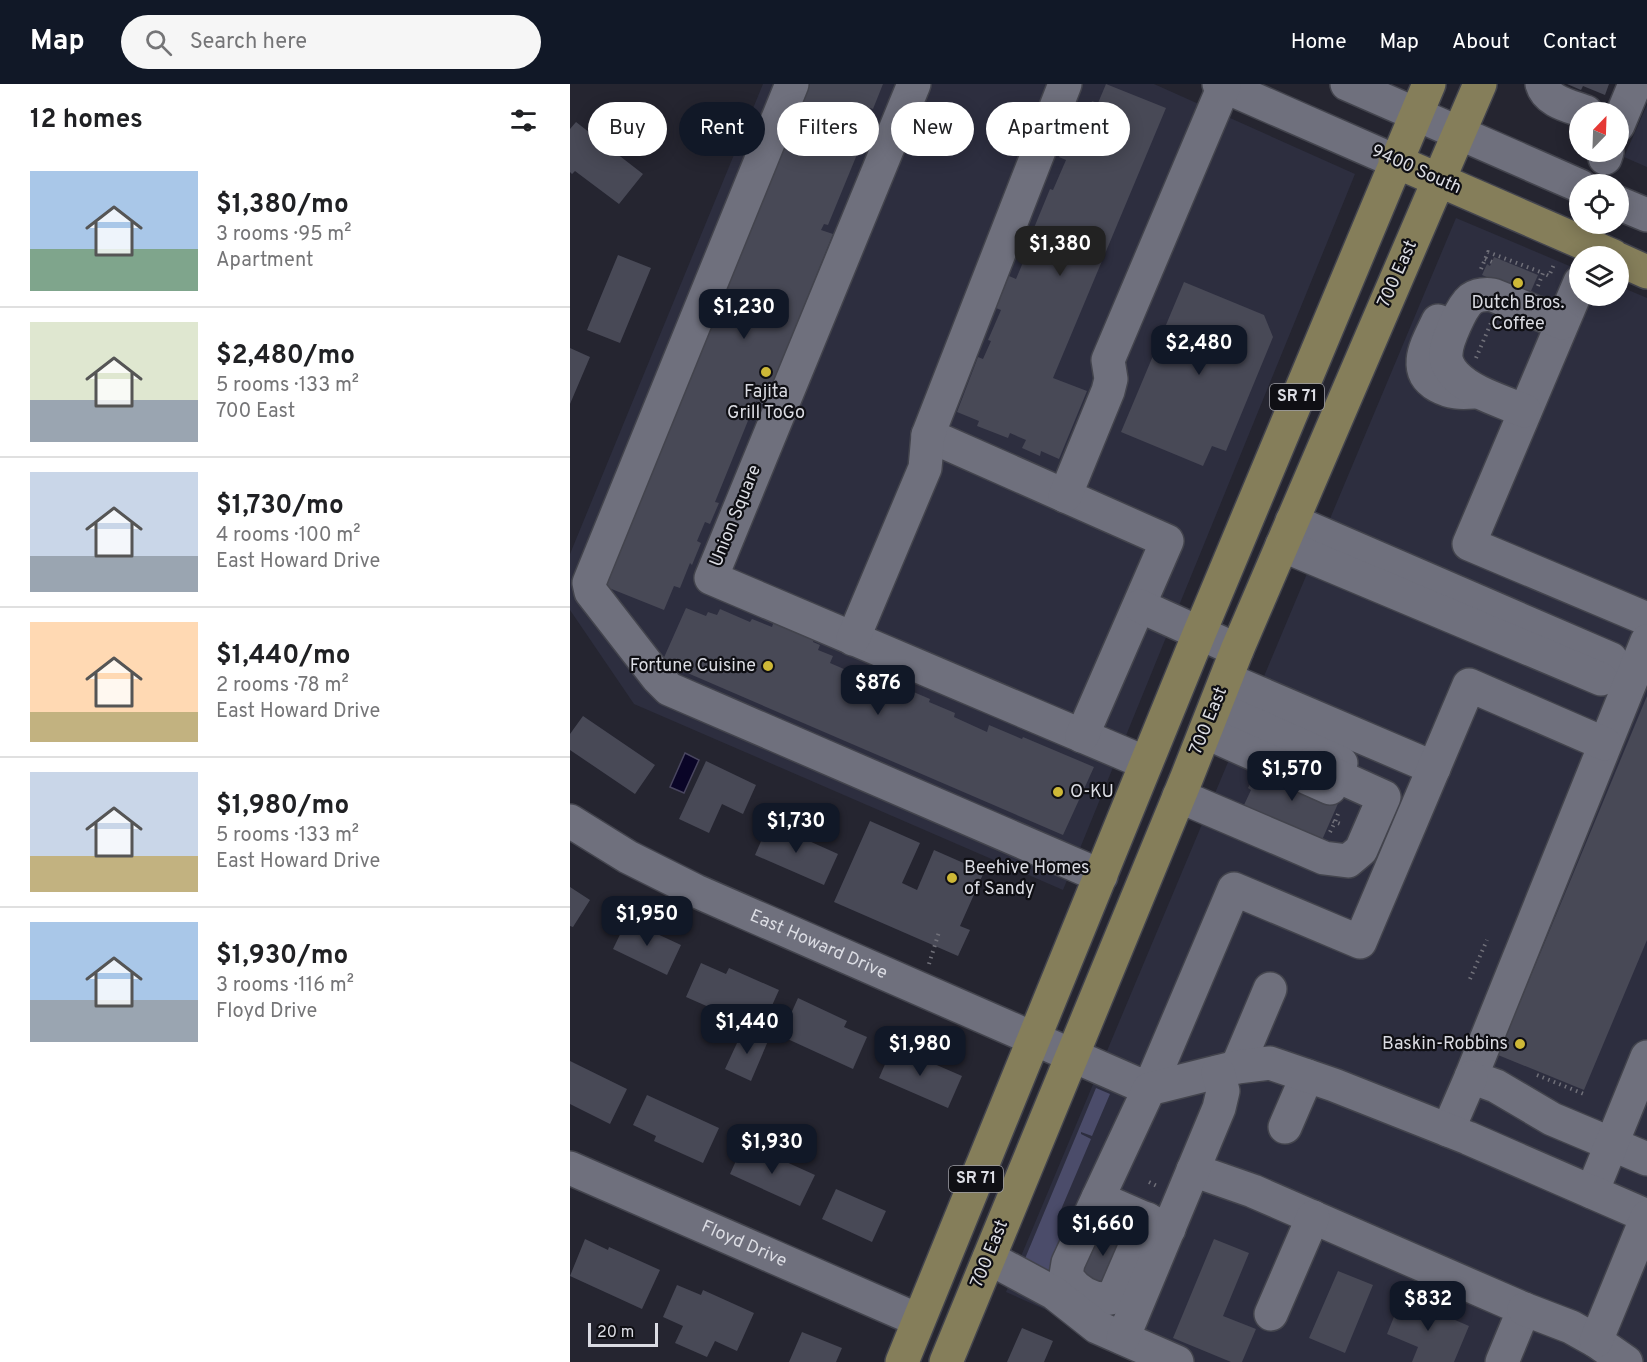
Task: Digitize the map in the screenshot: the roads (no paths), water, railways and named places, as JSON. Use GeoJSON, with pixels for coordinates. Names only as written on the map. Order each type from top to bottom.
{"type":"FeatureCollection","features":[{"type":"Feature","properties":{"kind":"main road","name":"SR 71"},"geometry":{"type":"LineString","coordinates":[[902,1362],[1199,633],[1429,84]]}},
{"type":"Feature","properties":{"kind":"main road","name":"700 East"},"geometry":{"type":"LineString","coordinates":[[946,1362],[1218,698],[1479,84]]}},
{"type":"Feature","properties":{"kind":"main road","name":"9400 South"},"geometry":{"type":"LineString","coordinates":[[1395,161],[1584,246]]}},
{"type":"Feature","properties":{"kind":"main road","name":"9400 South"},"geometry":{"type":"LineString","coordinates":[[1629,265],[1647,272]]}},
{"type":"Feature","properties":{"kind":"street"},"geometry":{"type":"LineString","coordinates":[[792,84],[593,573],[590,584],[591,592],[657,677],[669,689],[1101,876]]}},
{"type":"Feature","properties":{"kind":"street","name":"Union Square"},"geometry":{"type":"LineString","coordinates":[[914,84],[711,578],[1146,763]]}},
{"type":"Feature","properties":{"kind":"street"},"geometry":{"type":"LineString","coordinates":[[853,639],[925,468],[928,435],[1065,84]]}},
{"type":"Feature","properties":{"kind":"street"},"geometry":{"type":"LineString","coordinates":[[1347,84],[1569,181]]}},
{"type":"Feature","properties":{"kind":"street"},"geometry":{"type":"LineString","coordinates":[[1542,84],[1552,99],[1569,106]]}},
{"type":"Feature","properties":{"kind":"street"},"geometry":{"type":"LineString","coordinates":[[1628,102],[1635,84]]}},
{"type":"Feature","properties":{"kind":"street"},"geometry":{"type":"LineString","coordinates":[[1065,496],[1108,391],[1111,379],[1108,360],[1222,85]]}},
{"type":"Feature","properties":{"kind":"street","name":"9400 South"},"geometry":{"type":"LineString","coordinates":[[1222,85],[1395,161]]}},
{"type":"Feature","properties":{"kind":"street"},"geometry":{"type":"LineString","coordinates":[[1629,208],[1647,215]]}},
{"type":"Feature","properties":{"kind":"street"},"geometry":{"type":"LineString","coordinates":[[1568,272],[1562,324],[1468,544],[1647,619]]}},
{"type":"Feature","properties":{"kind":"street"},"geometry":{"type":"LineString","coordinates":[[1525,411],[1477,376],[1461,393],[1448,392],[1431,382],[1424,375],[1423,365],[1427,346],[1448,299],[1458,290],[1467,288],[1480,290],[1492,308],[1562,324]]}},
{"type":"Feature","properties":{"kind":"street"},"geometry":{"type":"LineString","coordinates":[[928,435],[1167,541],[1082,736]]}},
{"type":"Feature","properties":{"kind":"street"},"geometry":{"type":"LineString","coordinates":[[1287,533],[1602,679],[1624,673]]}},
{"type":"Feature","properties":{"kind":"street"},"geometry":{"type":"LineString","coordinates":[[1140,606],[1199,633],[1218,698],[1299,759],[1381,803],[1416,810]]}},
{"type":"Feature","properties":{"kind":"street"},"geometry":{"type":"LineString","coordinates":[[1448,1130],[1605,744],[1624,673],[1647,641]]}},
{"type":"Feature","properties":{"kind":"street"},"geometry":{"type":"LineString","coordinates":[[1177,1362],[1097,1327],[1076,1299],[1066,1275],[1068,1263],[1149,1089],[1234,888],[1360,942],[1469,685],[1605,744]]}},
{"type":"Feature","properties":{"kind":"street"},"geometry":{"type":"LineString","coordinates":[[1218,698],[1434,768]]}},
{"type":"Feature","properties":{"kind":"street"},"geometry":{"type":"LineString","coordinates":[[1218,698],[1381,803]]}},
{"type":"Feature","properties":{"kind":"street"},"geometry":{"type":"LineString","coordinates":[[1179,796],[1324,858],[1348,861],[1361,850],[1381,803]]}},
{"type":"Feature","properties":{"kind":"street","name":"East Howard Drive"},"geometry":{"type":"LineString","coordinates":[[570,821],[628,857],[696,891],[956,998],[1071,1056],[1149,1089]]}},
{"type":"Feature","properties":{"kind":"street"},"geometry":{"type":"LineString","coordinates":[[989,1258],[1021,1273],[1054,1293],[1076,1299],[1111,1298],[1193,1170],[1219,1108],[1228,1070],[1270,989]]}},
{"type":"Feature","properties":{"kind":"street"},"geometry":{"type":"LineString","coordinates":[[1592,1192],[1647,1057]]}},
{"type":"Feature","properties":{"kind":"street"},"geometry":{"type":"LineString","coordinates":[[1149,1089],[1228,1070],[1270,1063],[1448,1130],[1647,1217],[1596,1341]]}},
{"type":"Feature","properties":{"kind":"street"},"geometry":{"type":"LineString","coordinates":[[1285,1127],[1306,1076]]}},
{"type":"Feature","properties":{"kind":"street"},"geometry":{"type":"LineString","coordinates":[[1471,1077],[1496,1086],[1552,1119],[1647,1159]]}},
{"type":"Feature","properties":{"kind":"street","name":"Floyd Drive"},"geometry":{"type":"LineString","coordinates":[[570,1168],[918,1320]]}},
{"type":"Feature","properties":{"kind":"street"},"geometry":{"type":"LineString","coordinates":[[1193,1170],[1253,1191],[1524,1309],[1571,1327],[1626,1362]]}},
{"type":"Feature","properties":{"kind":"street"},"geometry":{"type":"LineString","coordinates":[[1094,1206],[1158,1224]]}},
{"type":"Feature","properties":{"kind":"street"},"geometry":{"type":"LineString","coordinates":[[1271,1314],[1313,1217]]}},
{"type":"Feature","properties":{"kind":"street"},"geometry":{"type":"LineString","coordinates":[[1123,1338],[1158,1224]]}},
{"type":"Feature","properties":{"kind":"street"},"geometry":{"type":"LineString","coordinates":[[1502,1362],[1524,1309]]}},
{"type":"Feature","properties":{"kind":"place","name":"Dutch Bros. Coffee"},"geometry":{"type":"Point","coordinates":[1518,283]}},
{"type":"Feature","properties":{"kind":"place","name":"Fajita Grill ToGo"},"geometry":{"type":"Point","coordinates":[766,372]}},
{"type":"Feature","properties":{"kind":"place","name":"Fortune Cuisine"},"geometry":{"type":"Point","coordinates":[768,666]}},
{"type":"Feature","properties":{"kind":"place","name":"O-KU"},"geometry":{"type":"Point","coordinates":[1058,792]}},
{"type":"Feature","properties":{"kind":"place","name":"Beehive Homes of Sandy"},"geometry":{"type":"Point","coordinates":[952,878]}},
{"type":"Feature","properties":{"kind":"place","name":"Baskin-Robbins"},"geometry":{"type":"Point","coordinates":[1520,1044]}}]}
